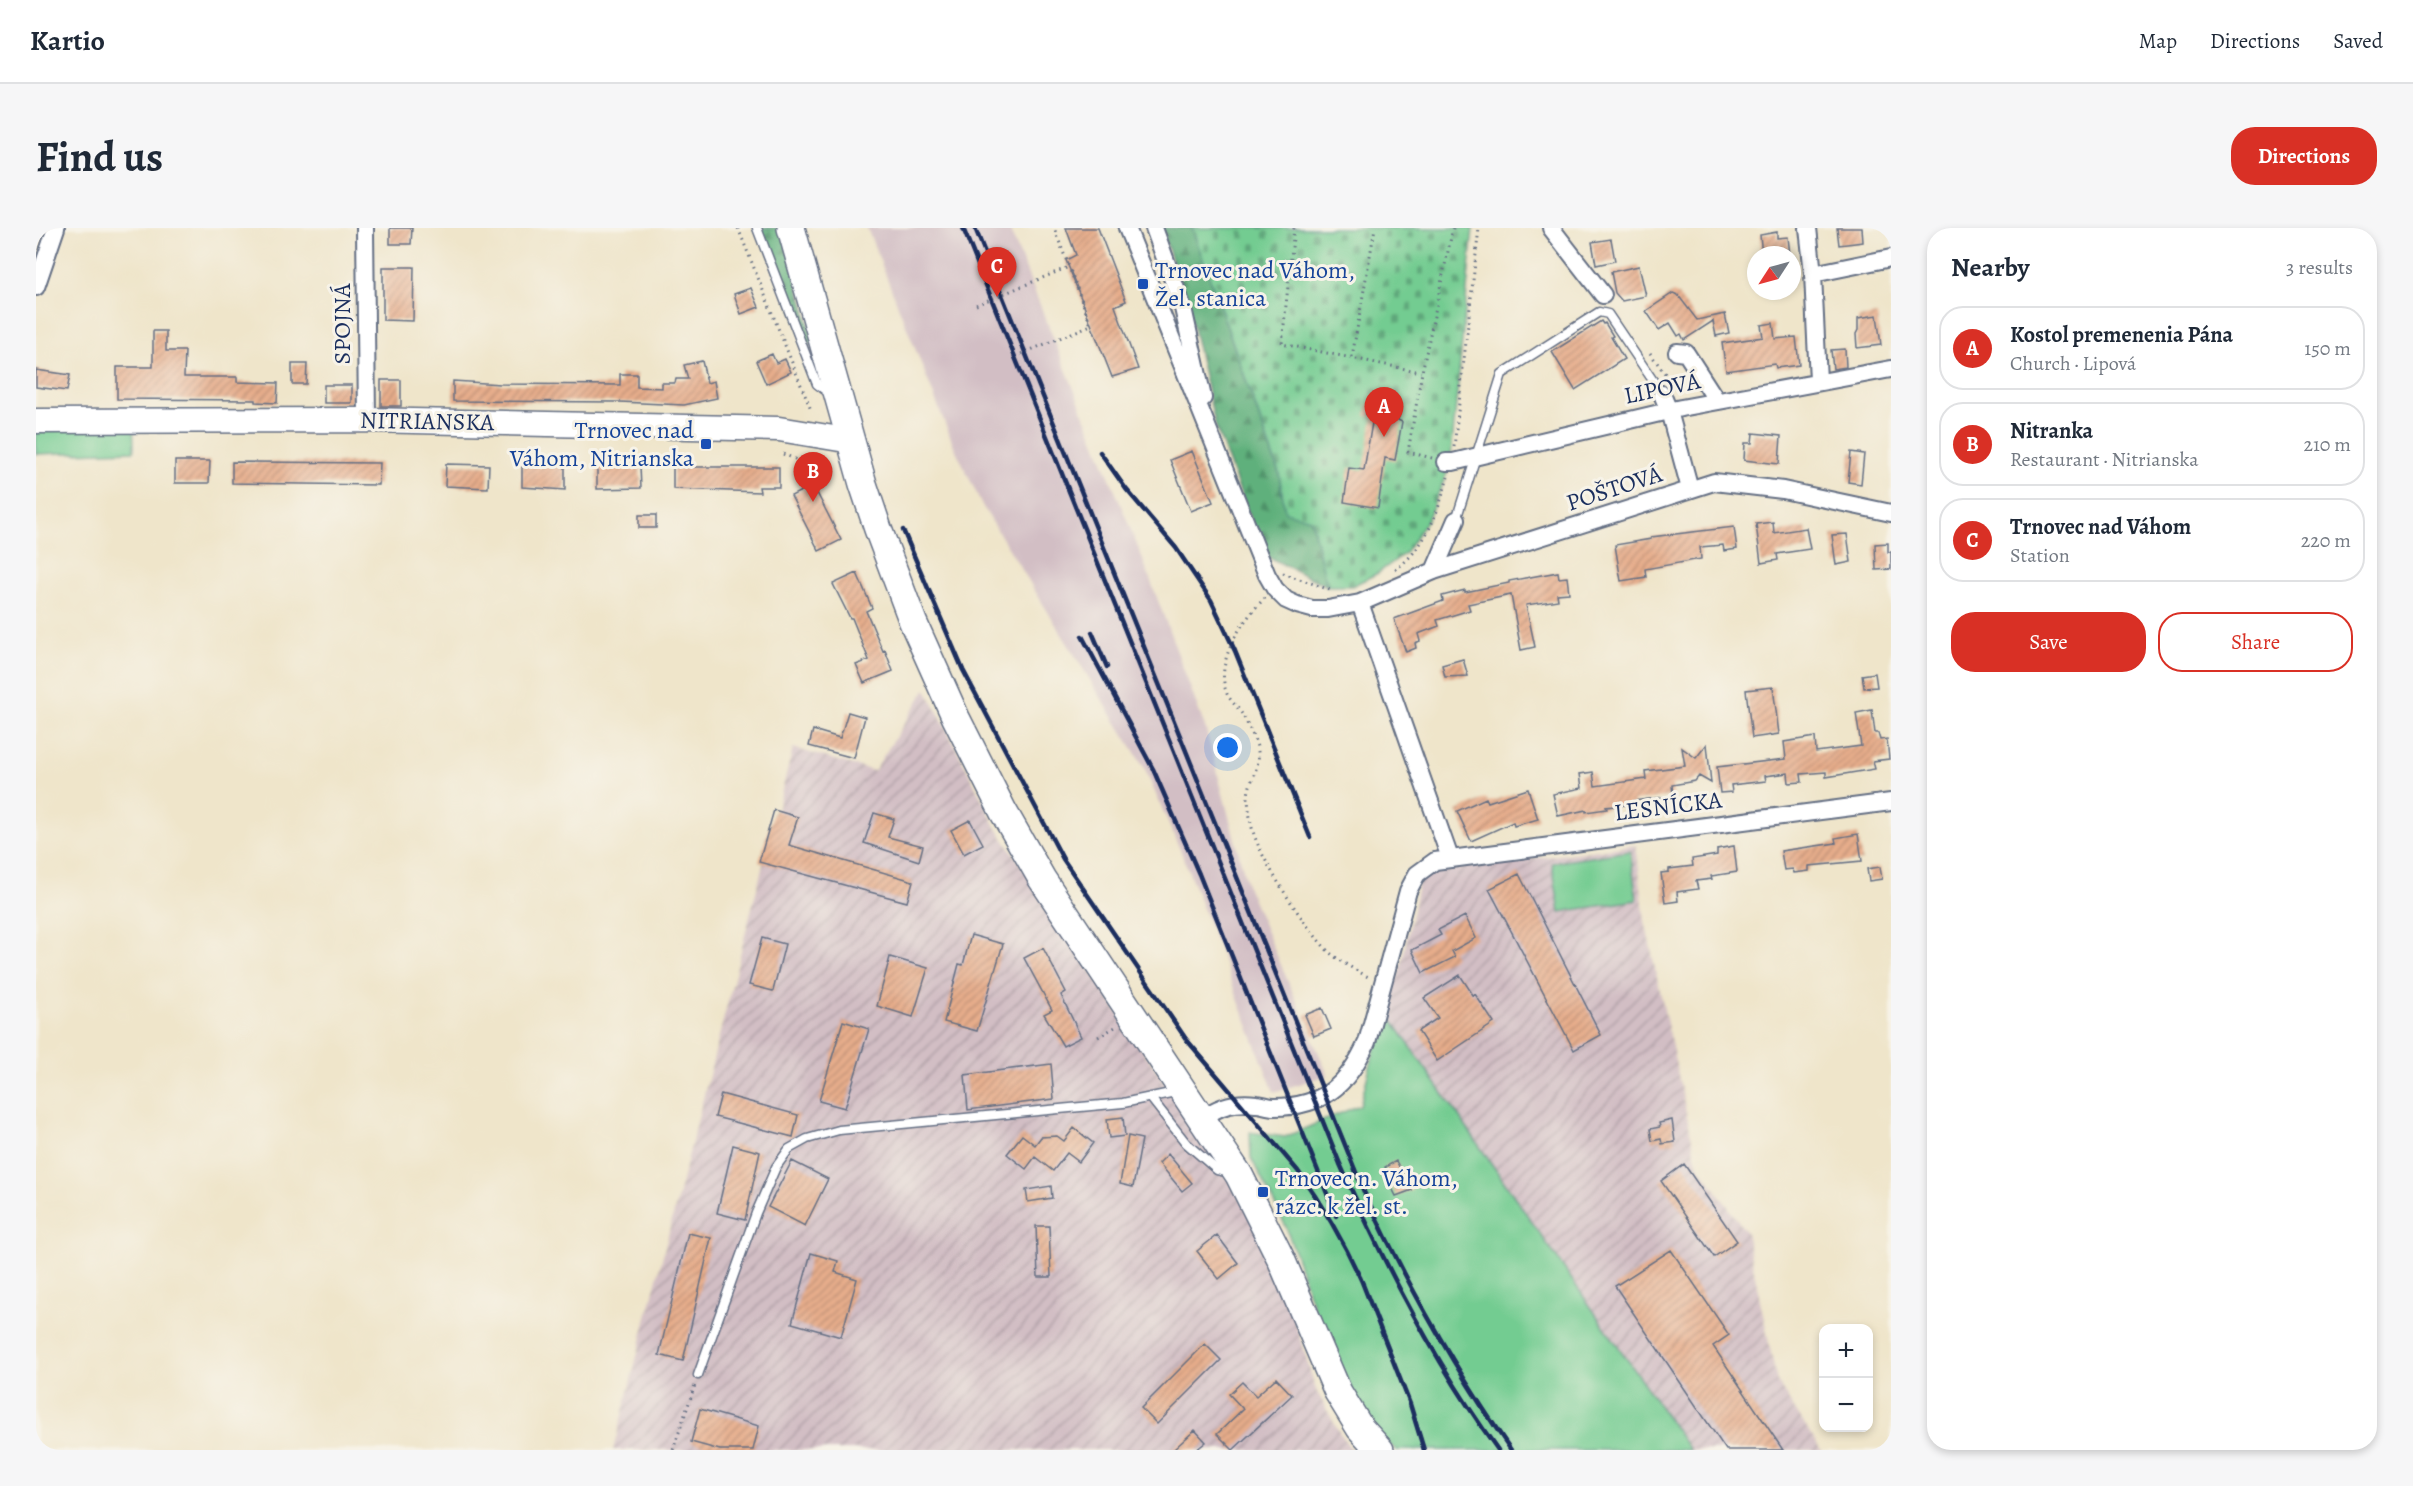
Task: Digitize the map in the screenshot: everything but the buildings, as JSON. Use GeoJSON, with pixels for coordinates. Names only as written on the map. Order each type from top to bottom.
{"type":"FeatureCollection","features":[{"type":"Feature","properties":{"kind":"main road"},"geometry":{"type":"LineString","coordinates":[[791,228],[863,484],[933,672],[980,769],[1042,879],[1239,1175],[1281,1259],[1338,1392],[1356,1423],[1380,1450]]}},
{"type":"Feature","properties":{"kind":"main road","name":"NITRIANSKA"},"geometry":{"type":"LineString","coordinates":[[36,421],[367,420],[779,429],[852,441]]}},
{"type":"Feature","properties":{"kind":"street"},"geometry":{"type":"LineString","coordinates":[[36,287],[56,228]]}},
{"type":"Feature","properties":{"kind":"street","name":"SPOJNÁ"},"geometry":{"type":"LineString","coordinates":[[365,228],[367,420]]}},
{"type":"Feature","properties":{"kind":"street"},"geometry":{"type":"LineString","coordinates":[[1127,228],[1213,446],[1262,564],[1275,589]]}},
{"type":"Feature","properties":{"kind":"street"},"geometry":{"type":"LineString","coordinates":[[1154,228],[1183,308],[1213,446]]}},
{"type":"Feature","properties":{"kind":"street"},"geometry":{"type":"LineString","coordinates":[[1551,228],[1603,295]]}},
{"type":"Feature","properties":{"kind":"street"},"geometry":{"type":"LineString","coordinates":[[1808,228],[1813,274],[1818,381]]}},
{"type":"Feature","properties":{"kind":"street"},"geometry":{"type":"LineString","coordinates":[[1813,274],[1891,258]]}},
{"type":"Feature","properties":{"kind":"street"},"geometry":{"type":"LineString","coordinates":[[1677,352],[1686,353],[1717,401]]}},
{"type":"Feature","properties":{"kind":"street","name":"LIPOVÁ"},"geometry":{"type":"LineString","coordinates":[[1449,462],[1669,411],[1891,369]]}},
{"type":"Feature","properties":{"kind":"street"},"geometry":{"type":"LineString","coordinates":[[1662,394],[1669,411],[1690,489]]}},
{"type":"Feature","properties":{"kind":"street","name":"POŠTOVÁ"},"geometry":{"type":"LineString","coordinates":[[1275,589],[1286,600],[1312,609],[1328,609],[1360,603],[1434,571],[1714,482],[1756,486],[1891,513]]}},
{"type":"Feature","properties":{"kind":"street"},"geometry":{"type":"LineString","coordinates":[[1434,571],[1456,520]]}},
{"type":"Feature","properties":{"kind":"street"},"geometry":{"type":"LineString","coordinates":[[1360,603],[1450,858]]}},
{"type":"Feature","properties":{"kind":"street","name":"LESNÍCKA"},"geometry":{"type":"LineString","coordinates":[[1203,1118],[1216,1108],[1229,1105],[1292,1106],[1314,1101],[1333,1090],[1350,1074],[1367,1042],[1408,891],[1417,874],[1435,861],[1891,802]]}},
{"type":"Feature","properties":{"kind":"lane"},"geometry":{"type":"LineString","coordinates":[[757,228],[817,384],[842,403]]}},
{"type":"Feature","properties":{"kind":"lane"},"geometry":{"type":"LineString","coordinates":[[1456,520],[1474,456],[1502,374],[1599,312],[1608,314],[1662,394]]}},
{"type":"Feature","properties":{"kind":"lane"},"geometry":{"type":"LineString","coordinates":[[698,1375],[756,1213],[776,1167],[789,1149],[807,1139],[839,1130],[1123,1103],[1183,1091]]}},
{"type":"Feature","properties":{"kind":"lane"},"geometry":{"type":"LineString","coordinates":[[1150,1097],[1186,1143],[1211,1165],[1217,1170],[1239,1175]]}},
{"type":"Feature","properties":{"kind":"path"},"geometry":{"type":"LineString","coordinates":[[738,228],[811,410]]}},
{"type":"Feature","properties":{"kind":"path"},"geometry":{"type":"LineString","coordinates":[[1021,354],[1092,325],[1054,228]]}},
{"type":"Feature","properties":{"kind":"path"},"geometry":{"type":"LineString","coordinates":[[1294,228],[1282,344],[1422,372]]}},
{"type":"Feature","properties":{"kind":"path"},"geometry":{"type":"LineString","coordinates":[[1352,357],[1375,228]]}},
{"type":"Feature","properties":{"kind":"path"},"geometry":{"type":"LineString","coordinates":[[1449,462],[1408,452],[1422,372],[1454,228]]}},
{"type":"Feature","properties":{"kind":"path"},"geometry":{"type":"LineString","coordinates":[[1392,571],[1406,562],[1424,542],[1442,498],[1449,462],[1479,228]]}},
{"type":"Feature","properties":{"kind":"path"},"geometry":{"type":"LineString","coordinates":[[976,305],[1069,267]]}},
{"type":"Feature","properties":{"kind":"path"},"geometry":{"type":"LineString","coordinates":[[783,454],[805,463]]}},
{"type":"Feature","properties":{"kind":"path"},"geometry":{"type":"LineString","coordinates":[[1262,564],[1336,592]]}},
{"type":"Feature","properties":{"kind":"path"},"geometry":{"type":"LineString","coordinates":[[1275,589],[1252,610],[1228,653],[1223,675],[1226,693],[1241,713],[1257,747],[1260,763],[1248,797],[1252,830],[1262,855],[1312,931],[1330,952],[1348,966],[1384,985]]}},
{"type":"Feature","properties":{"kind":"path"},"geometry":{"type":"LineString","coordinates":[[1098,1037],[1121,1023]]}},
{"type":"Feature","properties":{"kind":"path"},"geometry":{"type":"LineString","coordinates":[[673,1450],[698,1375]]}},
{"type":"Feature","properties":{"kind":"shaded area"},"geometry":{"type":"Polygon","coordinates":[[[867,228],[1009,228],[1143,560],[1206,730],[1248,888],[1328,1075],[1274,1092],[1182,854],[1144,767],[983,507],[954,446],[867,228]]]}},
{"type":"Feature","properties":{"kind":"shaded area"},"geometry":{"type":"Polygon","coordinates":[[[926,689],[996,827],[1250,1213],[1290,1306],[1316,1390],[1342,1437],[1352,1450],[613,1450],[793,748],[874,771],[926,689]]]}},
{"type":"Feature","properties":{"kind":"shaded area"},"geometry":{"type":"Polygon","coordinates":[[[1636,845],[1645,921],[1697,1163],[1746,1232],[1777,1382],[1821,1450],[1690,1450],[1385,1010],[1400,971],[1420,876],[1467,867],[1636,845]]]}},
{"type":"Feature","properties":{"kind":"green space"},"geometry":{"type":"Polygon","coordinates":[[[759,228],[782,228],[814,342],[807,345],[759,228]]]}},
{"type":"Feature","properties":{"kind":"green space"},"geometry":{"type":"Polygon","coordinates":[[[1161,228],[1192,228],[1279,473],[1285,511],[1311,519],[1327,586],[1264,555],[1216,428],[1188,306],[1161,228]]]}},
{"type":"Feature","properties":{"kind":"green space"},"geometry":{"type":"Polygon","coordinates":[[[1192,228],[1473,228],[1450,466],[1428,518],[1405,553],[1378,573],[1352,586],[1327,586],[1311,519],[1285,512],[1279,473],[1192,228]]]}},
{"type":"Feature","properties":{"kind":"green space"},"geometry":{"type":"Polygon","coordinates":[[[133,410],[134,451],[36,454],[36,411],[133,410]]]}},
{"type":"Feature","properties":{"kind":"green space"},"geometry":{"type":"Polygon","coordinates":[[[1630,851],[1637,900],[1560,912],[1552,863],[1630,851]]]}},
{"type":"Feature","properties":{"kind":"green space"},"geometry":{"type":"Polygon","coordinates":[[[1385,1010],[1690,1450],[1397,1450],[1384,1441],[1332,1361],[1286,1227],[1251,1158],[1250,1132],[1285,1137],[1360,1105],[1385,1010]]]}},
{"type":"Feature","properties":{"kind":"railway"},"geometry":{"type":"LineString","coordinates":[[963,228],[1340,1164],[1374,1239],[1431,1347],[1498,1450]]}},
{"type":"Feature","properties":{"kind":"railway"},"geometry":{"type":"LineString","coordinates":[[975,228],[1364,1192],[1432,1324],[1470,1388],[1511,1450]]}},
{"type":"Feature","properties":{"kind":"railway"},"geometry":{"type":"LineString","coordinates":[[1100,452],[1126,489],[1176,548],[1211,600],[1235,651],[1310,837]]}},
{"type":"Feature","properties":{"kind":"railway"},"geometry":{"type":"LineString","coordinates":[[903,530],[963,670],[1063,859],[1186,1039],[1298,1171],[1334,1226],[1363,1284]]}},
{"type":"Feature","properties":{"kind":"railway"},"geometry":{"type":"LineString","coordinates":[[1092,632],[1107,667]]}},
{"type":"Feature","properties":{"kind":"railway"},"geometry":{"type":"LineString","coordinates":[[1082,636],[1153,769],[1199,874],[1336,1216]]}},
{"type":"Feature","properties":{"kind":"railway"},"geometry":{"type":"LineString","coordinates":[[1360,1277],[1410,1404],[1424,1450]]}},
{"type":"Feature","properties":{"kind":"place","name":"Trnovec nad Váhom, Žel. stanica"},"geometry":{"type":"Point","coordinates":[1143,284]}},
{"type":"Feature","properties":{"kind":"place","name":"Trnovec nad Váhom"},"geometry":{"type":"Point","coordinates":[997,297]}},
{"type":"Feature","properties":{"kind":"place","name":"Kostol premenenia Pána"},"geometry":{"type":"Point","coordinates":[1384,437]}},
{"type":"Feature","properties":{"kind":"place","name":"Trnovec nad Váhom, Nitrianska"},"geometry":{"type":"Point","coordinates":[706,444]}},
{"type":"Feature","properties":{"kind":"place","name":"Nitranka"},"geometry":{"type":"Point","coordinates":[813,502]}},
{"type":"Feature","properties":{"kind":"place","name":"Trnovec n. Váhom, rázc. k žel. st."},"geometry":{"type":"Point","coordinates":[1263,1192]}}]}
